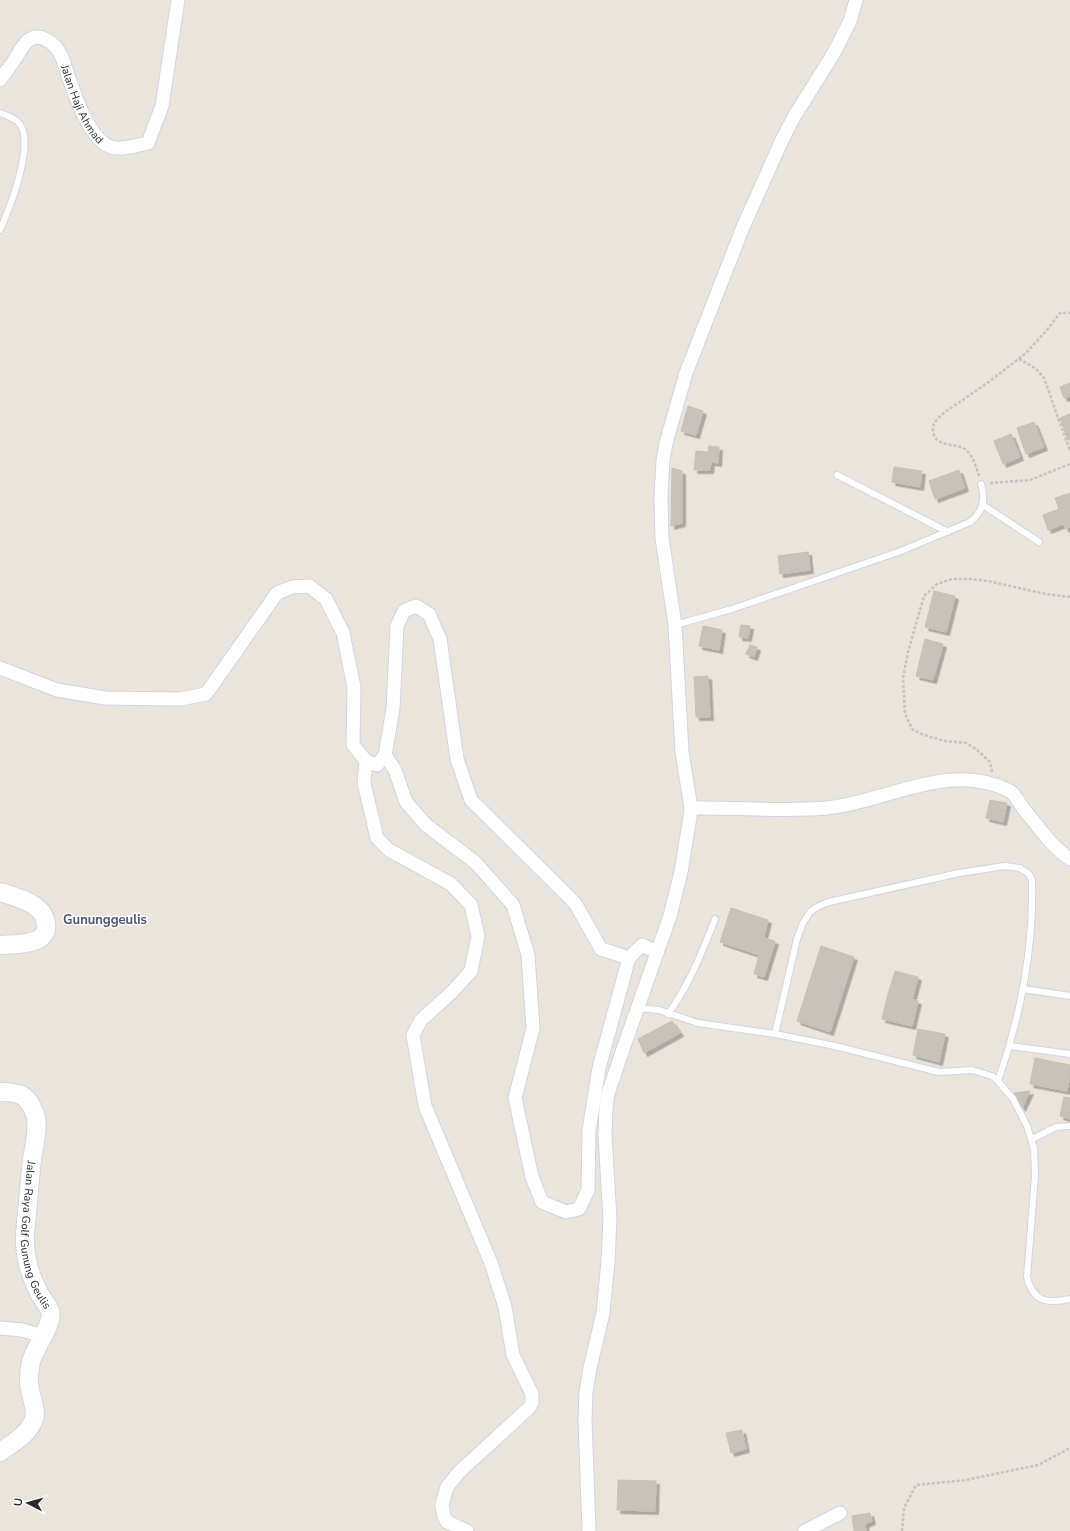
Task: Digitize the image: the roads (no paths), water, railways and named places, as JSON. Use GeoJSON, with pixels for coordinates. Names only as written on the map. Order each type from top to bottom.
{"type":"FeatureCollection","features":[{"type":"Feature","properties":{"kind":"main road"},"geometry":{"type":"LineString","coordinates":[[0,892],[20,899],[38,908],[46,918],[47,928],[43,936],[35,941],[0,945]]}},
{"type":"Feature","properties":{"kind":"main road","name":"Jalan Raya Golf Gunung Geulis"},"geometry":{"type":"LineString","coordinates":[[0,1092],[15,1092],[24,1096],[31,1105],[35,1115],[36,1127],[31,1168],[26,1255],[30,1273],[35,1285],[50,1312],[50,1318],[43,1336],[31,1360],[29,1374],[30,1389],[35,1417],[31,1426],[23,1436],[0,1452]]}},
{"type":"Feature","properties":{"kind":"street","name":"Jalan Haji Ahmad"},"geometry":{"type":"LineString","coordinates":[[0,80],[14,61],[21,47],[29,39],[37,37],[42,38],[57,47],[87,125],[104,144],[116,149],[148,143],[162,106],[178,0]]}},
{"type":"Feature","properties":{"kind":"street"},"geometry":{"type":"LineString","coordinates":[[589,1531],[585,1406],[590,1368],[603,1313],[609,1241],[610,1219],[605,1119],[608,1094],[670,916],[681,872],[691,808],[682,752],[675,625],[662,538],[661,518],[663,461],[666,443],[686,373],[757,196],[794,117],[835,51],[850,21],[856,0]]}},
{"type":"Feature","properties":{"kind":"street"},"geometry":{"type":"LineString","coordinates":[[0,668],[57,690],[105,698],[180,699],[206,694],[277,593],[292,587],[309,586],[326,599],[343,633],[354,687],[353,745],[366,761],[377,765],[385,755],[393,709],[397,626],[404,610],[416,606],[429,614],[440,639],[457,759],[472,800],[575,904],[601,949],[629,958]]}},
{"type":"Feature","properties":{"kind":"street"},"geometry":{"type":"LineString","coordinates":[[385,755],[395,770],[406,802],[426,825],[475,862],[513,905],[528,955],[533,1028],[515,1098],[532,1176],[542,1202],[566,1212],[580,1209],[588,1190],[589,1131],[598,1076],[629,958],[642,945],[657,952]]}},
{"type":"Feature","properties":{"kind":"street"},"geometry":{"type":"LineString","coordinates":[[366,761],[364,783],[377,838],[389,850],[451,884],[472,905],[478,936],[471,971],[452,992],[421,1020],[413,1035],[425,1106],[491,1263],[505,1307],[513,1355],[532,1394],[532,1403],[529,1408],[459,1472],[447,1487],[442,1505],[444,1516],[447,1522],[467,1531]]}},
{"type":"Feature","properties":{"kind":"street"},"geometry":{"type":"LineString","coordinates":[[691,808],[823,808],[844,805],[937,782],[967,780],[989,783],[1012,792],[1054,846],[1070,859]]}},
{"type":"Feature","properties":{"kind":"street"},"geometry":{"type":"LineString","coordinates":[[0,1328],[22,1330],[43,1336]]}},
{"type":"Feature","properties":{"kind":"street"},"geometry":{"type":"LineString","coordinates":[[805,1531],[840,1513]]}},
{"type":"Feature","properties":{"kind":"lane"},"geometry":{"type":"LineString","coordinates":[[0,113],[18,121],[22,132],[23,143],[21,173],[0,230]]}},
{"type":"Feature","properties":{"kind":"lane"},"geometry":{"type":"LineString","coordinates":[[837,476],[948,532]]}},
{"type":"Feature","properties":{"kind":"lane"},"geometry":{"type":"LineString","coordinates":[[675,625],[732,609],[901,551],[970,522],[976,517],[983,505],[983,490],[981,484]]}},
{"type":"Feature","properties":{"kind":"lane"},"geometry":{"type":"LineString","coordinates":[[983,505],[1039,542]]}},
{"type":"Feature","properties":{"kind":"lane"},"geometry":{"type":"LineString","coordinates":[[775,1034],[797,939],[803,923],[810,912],[817,907],[829,902],[966,872],[1005,866],[1020,868],[1029,874],[1032,881],[1029,938],[1023,989],[1010,1046],[998,1081]]}},
{"type":"Feature","properties":{"kind":"lane"},"geometry":{"type":"LineString","coordinates":[[668,1014],[678,1000],[695,969],[715,919]]}},
{"type":"Feature","properties":{"kind":"lane"},"geometry":{"type":"LineString","coordinates":[[1023,989],[1070,996]]}},
{"type":"Feature","properties":{"kind":"lane"},"geometry":{"type":"LineString","coordinates":[[638,1008],[659,1010],[698,1023],[775,1034],[835,1046],[938,1072],[961,1070],[982,1072],[992,1076],[1013,1099],[1032,1139],[1036,1176],[1028,1256],[1028,1277],[1030,1288],[1035,1295],[1043,1300],[1053,1302],[1070,1299]]}},
{"type":"Feature","properties":{"kind":"lane"},"geometry":{"type":"LineString","coordinates":[[1010,1046],[1070,1054]]}},
{"type":"Feature","properties":{"kind":"lane"},"geometry":{"type":"LineString","coordinates":[[1032,1139],[1056,1128],[1070,1126]]}},
{"type":"Feature","properties":{"kind":"district","name":"Gununggeulis"},"geometry":{"type":"Point","coordinates":[105,920]}}]}
